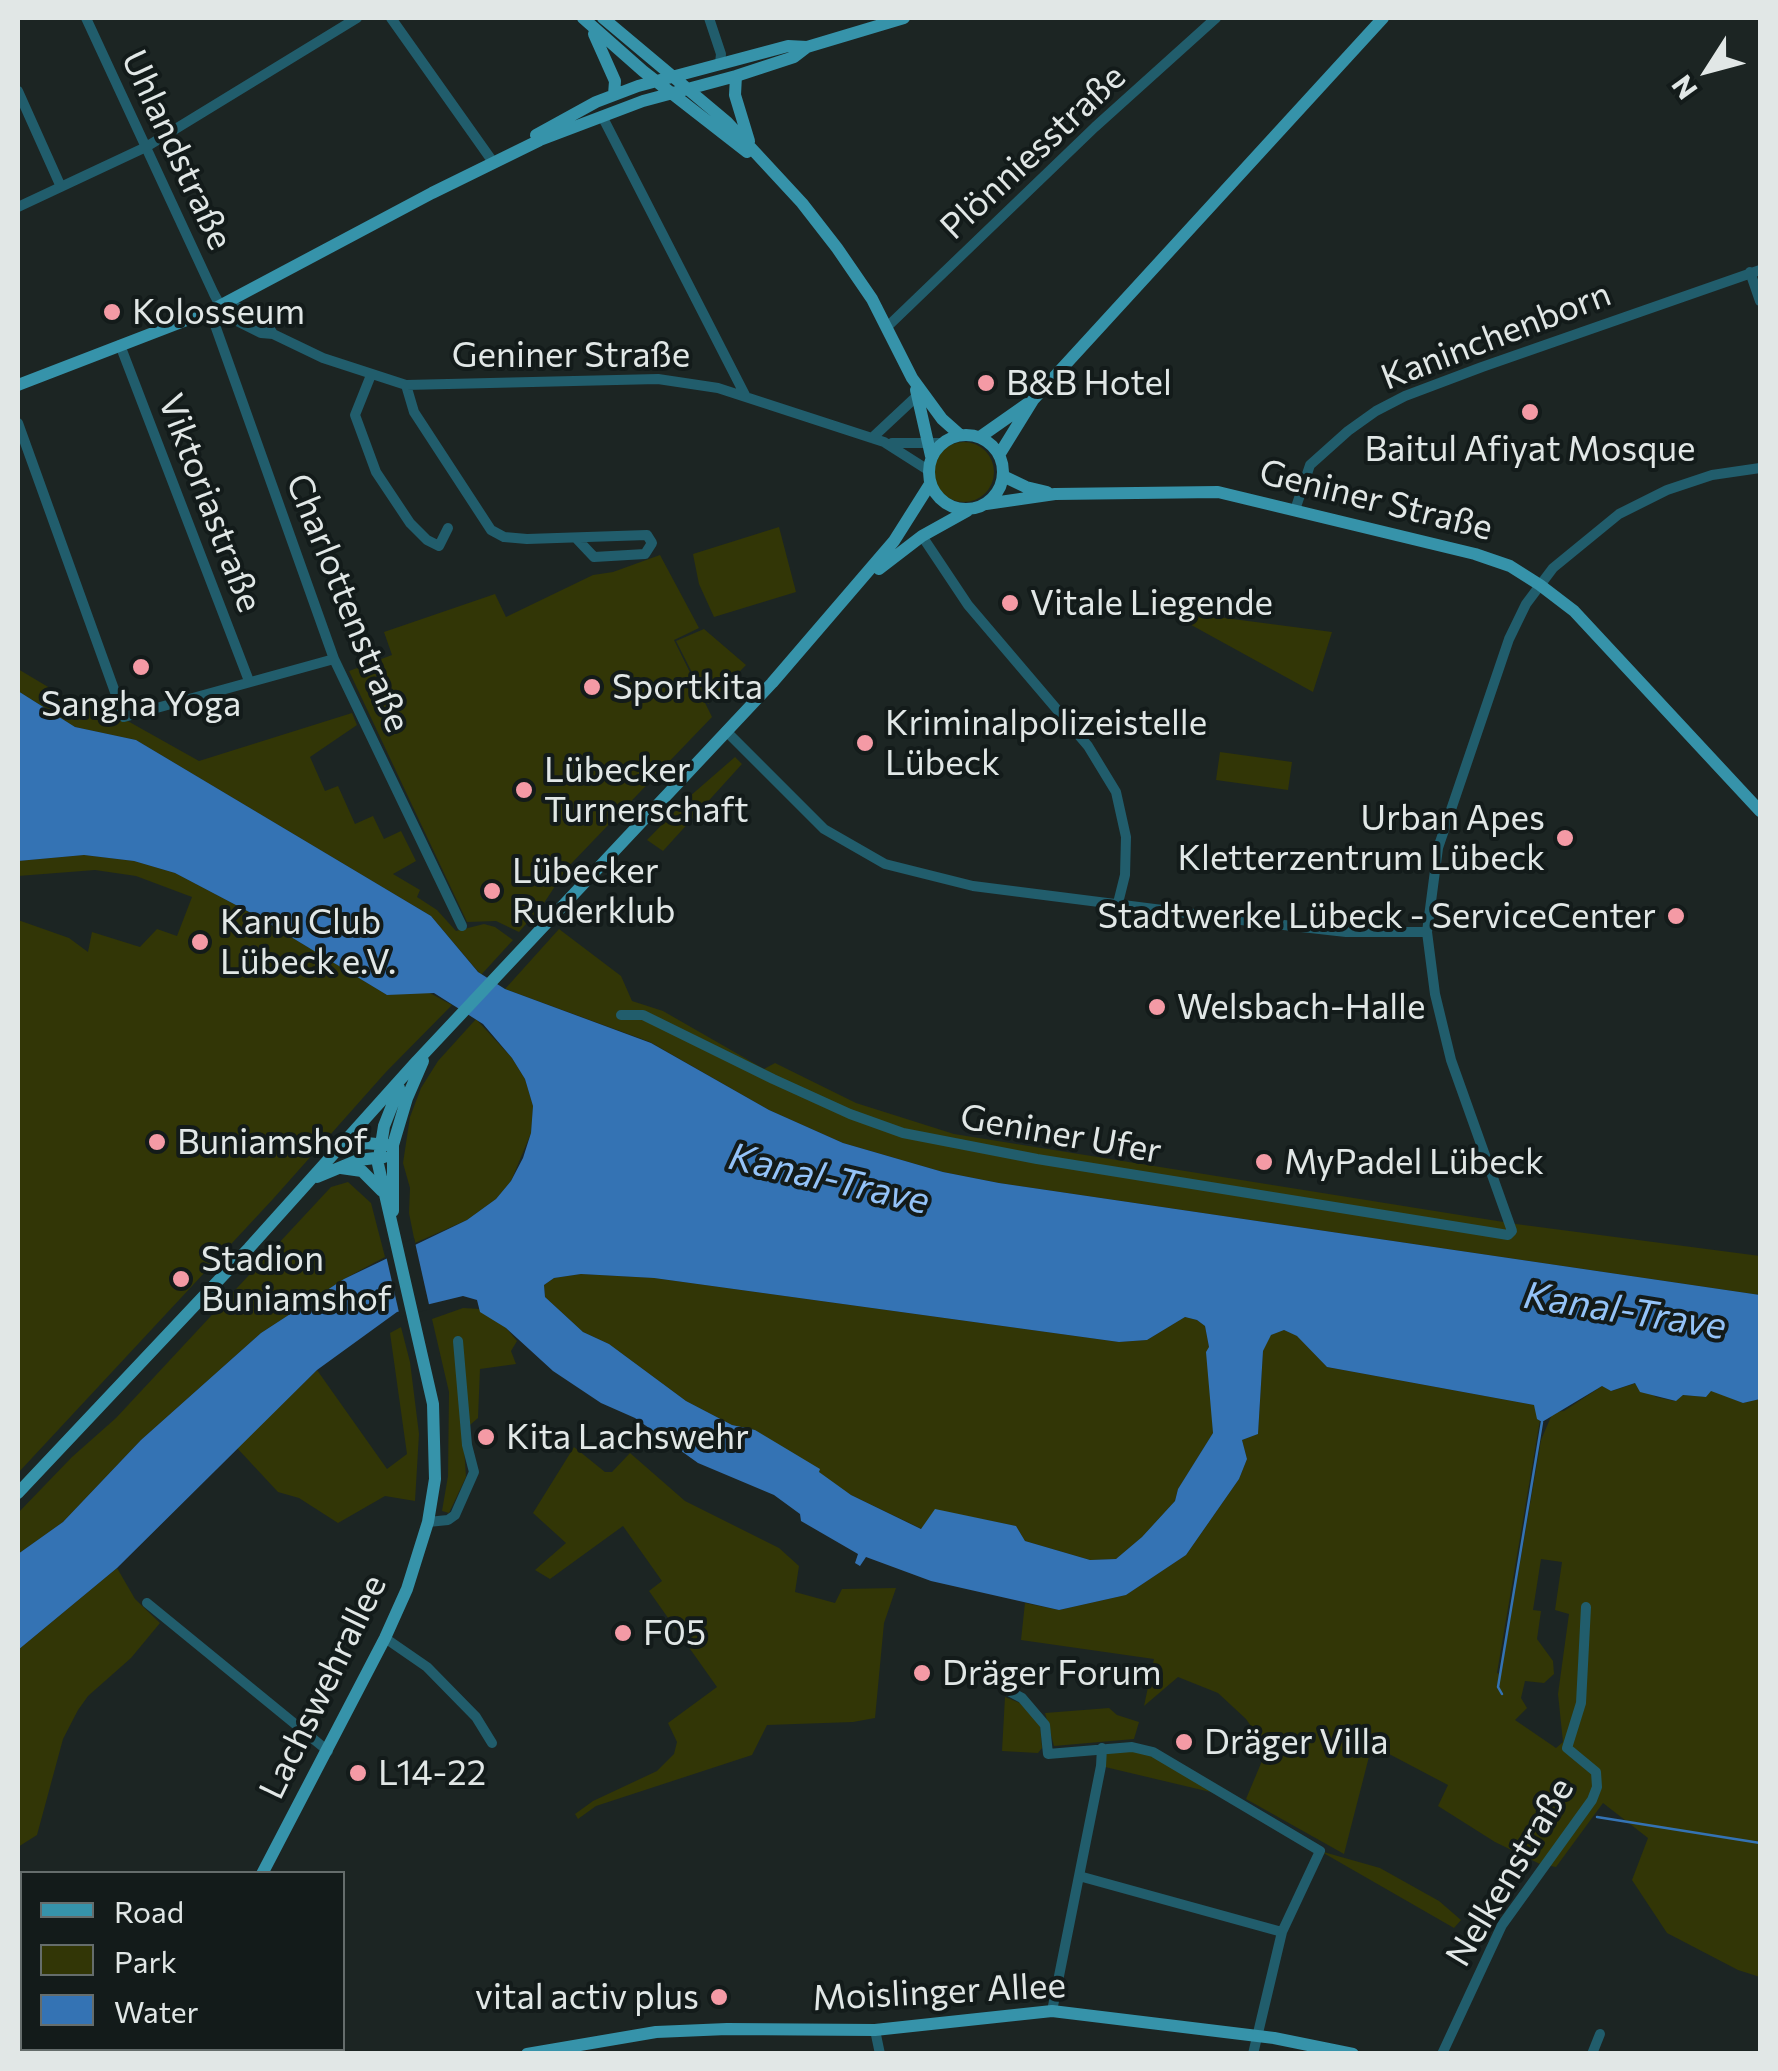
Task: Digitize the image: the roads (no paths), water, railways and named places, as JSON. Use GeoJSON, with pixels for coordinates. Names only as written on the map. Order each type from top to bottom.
{"type":"FeatureCollection","features":[{"type":"Feature","properties":{"kind":"main road"},"geometry":{"type":"LineString","coordinates":[[584,18],[781,180]]}},
{"type":"Feature","properties":{"kind":"main road"},"geometry":{"type":"LineString","coordinates":[[584,18],[609,63],[615,81],[614,95]]}},
{"type":"Feature","properties":{"kind":"main road"},"geometry":{"type":"LineString","coordinates":[[603,18],[750,144],[838,248],[888,327],[912,378],[945,504],[969,510]]}},
{"type":"Feature","properties":{"kind":"main road"},"geometry":{"type":"LineString","coordinates":[[510,153],[670,92],[736,76],[794,56],[807,47],[904,18]]}},
{"type":"Feature","properties":{"kind":"main road"},"geometry":{"type":"LineString","coordinates":[[999,455],[1033,400],[1383,18]]}},
{"type":"Feature","properties":{"kind":"main road"},"geometry":{"type":"LineString","coordinates":[[18,385],[215,308],[614,95],[788,46],[807,47]]}},
{"type":"Feature","properties":{"kind":"main road"},"geometry":{"type":"LineString","coordinates":[[736,76],[735,95],[750,144]]}},
{"type":"Feature","properties":{"kind":"main road"},"geometry":{"type":"LineString","coordinates":[[834,612],[890,559],[922,536],[986,504],[1003,476],[999,455],[980,437],[960,435],[942,419],[912,378]]}},
{"type":"Feature","properties":{"kind":"main road"},"geometry":{"type":"LineString","coordinates":[[980,437],[1033,400]]}},
{"type":"Feature","properties":{"kind":"main road"},"geometry":{"type":"LineString","coordinates":[[18,1493],[314,1178],[834,612],[894,542],[932,460],[960,435]]}},
{"type":"Feature","properties":{"kind":"main road","name":"Geniner Straße"},"geometry":{"type":"LineString","coordinates":[[1003,476],[1026,488],[1055,494]]}},
{"type":"Feature","properties":{"kind":"main road","name":"Geniner Straße"},"geometry":{"type":"LineString","coordinates":[[986,504],[1055,494],[1218,492],[1475,554],[1510,566],[1574,611],[1760,811]]}},
{"type":"Feature","properties":{"kind":"main road","name":"Lachswehrallee"},"geometry":{"type":"LineString","coordinates":[[264,1871],[386,1638],[428,1522],[436,1431],[392,1218],[386,1151],[429,1050]]}},
{"type":"Feature","properties":{"kind":"main road","name":"Lachswehrallee"},"geometry":{"type":"LineString","coordinates":[[392,1218],[383,1193],[390,1108],[407,1073]]}},
{"type":"Feature","properties":{"kind":"main road"},"geometry":{"type":"LineString","coordinates":[[336,1152],[353,1145],[386,1151]]}},
{"type":"Feature","properties":{"kind":"main road"},"geometry":{"type":"LineString","coordinates":[[314,1178],[386,1151]]}},
{"type":"Feature","properties":{"kind":"main road"},"geometry":{"type":"LineString","coordinates":[[339,1167],[362,1171],[383,1193]]}},
{"type":"Feature","properties":{"kind":"main road","name":"Moislinger Allee"},"geometry":{"type":"LineString","coordinates":[[528,2054],[587,2047],[628,2035],[711,2029],[874,2030],[1052,2011],[1304,2043],[1353,2054]]}},
{"type":"Feature","properties":{"kind":"street","name":"Uhlandstraße"},"geometry":{"type":"LineString","coordinates":[[86,18],[215,308]]}},
{"type":"Feature","properties":{"kind":"street"},"geometry":{"type":"LineString","coordinates":[[18,207],[146,148],[357,18]]}},
{"type":"Feature","properties":{"kind":"street"},"geometry":{"type":"LineString","coordinates":[[392,18],[494,162]]}},
{"type":"Feature","properties":{"kind":"street"},"geometry":{"type":"LineString","coordinates":[[709,18],[721,54],[720,63]]}},
{"type":"Feature","properties":{"kind":"street","name":"Plönniesstraße"},"geometry":{"type":"LineString","coordinates":[[888,327],[1095,127],[1216,18]]}},
{"type":"Feature","properties":{"kind":"street"},"geometry":{"type":"LineString","coordinates":[[18,91],[61,187]]}},
{"type":"Feature","properties":{"kind":"street"},"geometry":{"type":"LineString","coordinates":[[602,116],[745,395]]}},
{"type":"Feature","properties":{"kind":"street"},"geometry":{"type":"LineString","coordinates":[[1755,271],[1760,301]]}},
{"type":"Feature","properties":{"kind":"street","name":"Kaninchenborn"},"geometry":{"type":"LineString","coordinates":[[1295,510],[1310,466],[1348,430],[1376,411],[1482,367],[1755,271]]}},
{"type":"Feature","properties":{"kind":"street","name":"Geniner Straße"},"geometry":{"type":"LineString","coordinates":[[215,308],[261,333],[272,334],[323,358],[406,385],[658,379],[745,395],[932,460]]}},
{"type":"Feature","properties":{"kind":"street","name":"Charlottenstraße"},"geometry":{"type":"LineString","coordinates":[[215,308],[334,659],[462,926]]}},
{"type":"Feature","properties":{"kind":"street","name":"Viktoriastraße"},"geometry":{"type":"LineString","coordinates":[[120,345],[249,681]]}},
{"type":"Feature","properties":{"kind":"street"},"geometry":{"type":"LineString","coordinates":[[371,375],[355,414],[376,472],[410,523],[427,540],[439,546],[448,528]]}},
{"type":"Feature","properties":{"kind":"street"},"geometry":{"type":"LineString","coordinates":[[406,385],[414,412],[491,530],[504,538],[647,535],[652,544],[645,554],[594,557],[576,538]]}},
{"type":"Feature","properties":{"kind":"street"},"geometry":{"type":"LineString","coordinates":[[872,438],[918,395]]}},
{"type":"Feature","properties":{"kind":"street"},"geometry":{"type":"LineString","coordinates":[[18,423],[124,717],[334,659]]}},
{"type":"Feature","properties":{"kind":"street","name":"Geniner Straße"},"geometry":{"type":"LineString","coordinates":[[884,442],[932,460]]}},
{"type":"Feature","properties":{"kind":"street"},"geometry":{"type":"LineString","coordinates":[[726,731],[824,829],[885,864],[973,886],[1346,932],[1427,932],[1440,842],[1509,640],[1540,584],[1572,549],[1626,510],[1667,490],[1712,475],[1760,468]]}},
{"type":"Feature","properties":{"kind":"street"},"geometry":{"type":"LineString","coordinates":[[922,536],[968,605],[1088,746],[1110,780],[1126,836],[1125,874],[1118,904]]}},
{"type":"Feature","properties":{"kind":"street","name":"Geniner Ufer"},"geometry":{"type":"LineString","coordinates":[[621,1015],[643,1014],[850,1114],[903,1133],[1055,1162],[1508,1235],[1512,1231],[1451,1060],[1435,994],[1427,932]]}},
{"type":"Feature","properties":{"kind":"street"},"geometry":{"type":"LineString","coordinates":[[428,1522],[448,1520],[455,1515],[474,1472],[467,1445],[458,1341]]}},
{"type":"Feature","properties":{"kind":"street"},"geometry":{"type":"LineString","coordinates":[[147,1602],[328,1751]]}},
{"type":"Feature","properties":{"kind":"street","name":"Nelkenstraße"},"geometry":{"type":"LineString","coordinates":[[1442,2054],[1502,1924],[1592,1800],[1597,1786],[1596,1772],[1567,1748],[1580,1703],[1586,1608]]}},
{"type":"Feature","properties":{"kind":"street"},"geometry":{"type":"LineString","coordinates":[[386,1638],[427,1667],[476,1717],[492,1744]]}},
{"type":"Feature","properties":{"kind":"street"},"geometry":{"type":"LineString","coordinates":[[1005,1688],[1022,1698],[1045,1725],[1048,1754],[1132,1747],[1153,1752],[1320,1851],[1282,1932],[1252,2054]]}},
{"type":"Feature","properties":{"kind":"street"},"geometry":{"type":"LineString","coordinates":[[1052,2011],[1102,1748]]}},
{"type":"Feature","properties":{"kind":"street"},"geometry":{"type":"LineString","coordinates":[[1079,1876],[1282,1932]]}},
{"type":"Feature","properties":{"kind":"street"},"geometry":{"type":"LineString","coordinates":[[874,2030],[880,2054]]}},
{"type":"Feature","properties":{"kind":"street"},"geometry":{"type":"LineString","coordinates":[[1592,2054],[1600,2034]]}},
{"type":"Feature","properties":{"kind":"water","name":"Kanal-Trave"},"geometry":{"type":"Polygon","coordinates":[[[18,691],[75,727],[136,740],[431,916],[478,972],[505,989],[651,1043],[769,1110],[843,1143],[943,1172],[999,1183],[1760,1295],[1760,1399],[1743,1403],[1711,1391],[1706,1397],[1683,1395],[1676,1401],[1640,1392],[1635,1383],[1611,1391],[1602,1386],[1542,1422],[1537,1419],[1534,1405],[1327,1367],[1297,1336],[1284,1330],[1271,1335],[1263,1351],[1258,1434],[1242,1440],[1247,1459],[1239,1479],[1186,1555],[1126,1595],[1059,1610],[931,1581],[866,1557],[860,1566],[855,1563],[858,1554],[801,1521],[800,1514],[774,1495],[698,1463],[635,1418],[601,1403],[553,1371],[506,1328],[480,1312],[477,1300],[463,1296],[397,1312],[317,1370],[117,1568],[18,1650],[18,1554],[63,1522],[141,1440],[261,1333],[344,1279],[467,1220],[496,1199],[523,1158],[531,1133],[533,1106],[525,1079],[483,1024],[434,993],[387,995],[253,914],[175,873],[134,861],[84,855],[18,861],[18,691]],[[581,1274],[554,1278],[544,1285],[545,1297],[583,1332],[609,1344],[686,1401],[732,1425],[755,1430],[820,1469],[851,1495],[921,1529],[935,1509],[1016,1526],[1025,1541],[1090,1560],[1116,1559],[1175,1501],[1178,1489],[1213,1433],[1206,1352],[1209,1347],[1205,1326],[1197,1320],[1185,1317],[1147,1340],[1119,1342],[654,1278],[581,1274]]]}},
{"type":"Feature","properties":{"kind":"waterway"},"geometry":{"type":"LineString","coordinates":[[1502,1694],[1498,1687],[1542,1422]]}},
{"type":"Feature","properties":{"kind":"waterway"},"geometry":{"type":"LineString","coordinates":[[1597,1817],[1760,1843]]}},
{"type":"Feature","properties":{"kind":"place","name":"Kolosseum"},"geometry":{"type":"Point","coordinates":[112,312]}},
{"type":"Feature","properties":{"kind":"place","name":"B&B Hotel"},"geometry":{"type":"Point","coordinates":[986,383]}},
{"type":"Feature","properties":{"kind":"place","name":"Baitul Afiyat Mosque"},"geometry":{"type":"Point","coordinates":[1530,412]}},
{"type":"Feature","properties":{"kind":"place","name":"Vitale Liegende"},"geometry":{"type":"Point","coordinates":[1010,603]}},
{"type":"Feature","properties":{"kind":"place","name":"Sangha Yoga"},"geometry":{"type":"Point","coordinates":[141,667]}},
{"type":"Feature","properties":{"kind":"place","name":"Sportkita"},"geometry":{"type":"Point","coordinates":[592,687]}},
{"type":"Feature","properties":{"kind":"place","name":"Kriminalpolizeistelle Lübeck"},"geometry":{"type":"Point","coordinates":[865,743]}},
{"type":"Feature","properties":{"kind":"place","name":"Lübecker Turnerschaft"},"geometry":{"type":"Point","coordinates":[524,790]}},
{"type":"Feature","properties":{"kind":"place","name":"Urban Apes Kletterzentrum Lübeck"},"geometry":{"type":"Point","coordinates":[1565,838]}},
{"type":"Feature","properties":{"kind":"place","name":"Lübecker Ruderklub"},"geometry":{"type":"Point","coordinates":[492,891]}},
{"type":"Feature","properties":{"kind":"place","name":"Stadtwerke Lübeck - ServiceCenter"},"geometry":{"type":"Point","coordinates":[1676,916]}},
{"type":"Feature","properties":{"kind":"place","name":"Kanu Club Lübeck e.V."},"geometry":{"type":"Point","coordinates":[200,942]}},
{"type":"Feature","properties":{"kind":"place","name":"Welsbach-Halle"},"geometry":{"type":"Point","coordinates":[1157,1007]}},
{"type":"Feature","properties":{"kind":"place","name":"Buniamshof"},"geometry":{"type":"Point","coordinates":[157,1142]}},
{"type":"Feature","properties":{"kind":"place","name":"MyPadel Lübeck"},"geometry":{"type":"Point","coordinates":[1264,1162]}},
{"type":"Feature","properties":{"kind":"place","name":"Stadion Buniamshof"},"geometry":{"type":"Point","coordinates":[181,1279]}},
{"type":"Feature","properties":{"kind":"place","name":"Kita Lachswehr"},"geometry":{"type":"Point","coordinates":[486,1437]}},
{"type":"Feature","properties":{"kind":"place","name":"F05"},"geometry":{"type":"Point","coordinates":[623,1633]}},
{"type":"Feature","properties":{"kind":"place","name":"Dräger Forum"},"geometry":{"type":"Point","coordinates":[922,1673]}},
{"type":"Feature","properties":{"kind":"place","name":"Dräger Villa"},"geometry":{"type":"Point","coordinates":[1184,1742]}},
{"type":"Feature","properties":{"kind":"place","name":"L14-22"},"geometry":{"type":"Point","coordinates":[358,1773]}},
{"type":"Feature","properties":{"kind":"place","name":"vital activ plus"},"geometry":{"type":"Point","coordinates":[719,1997]}}]}
